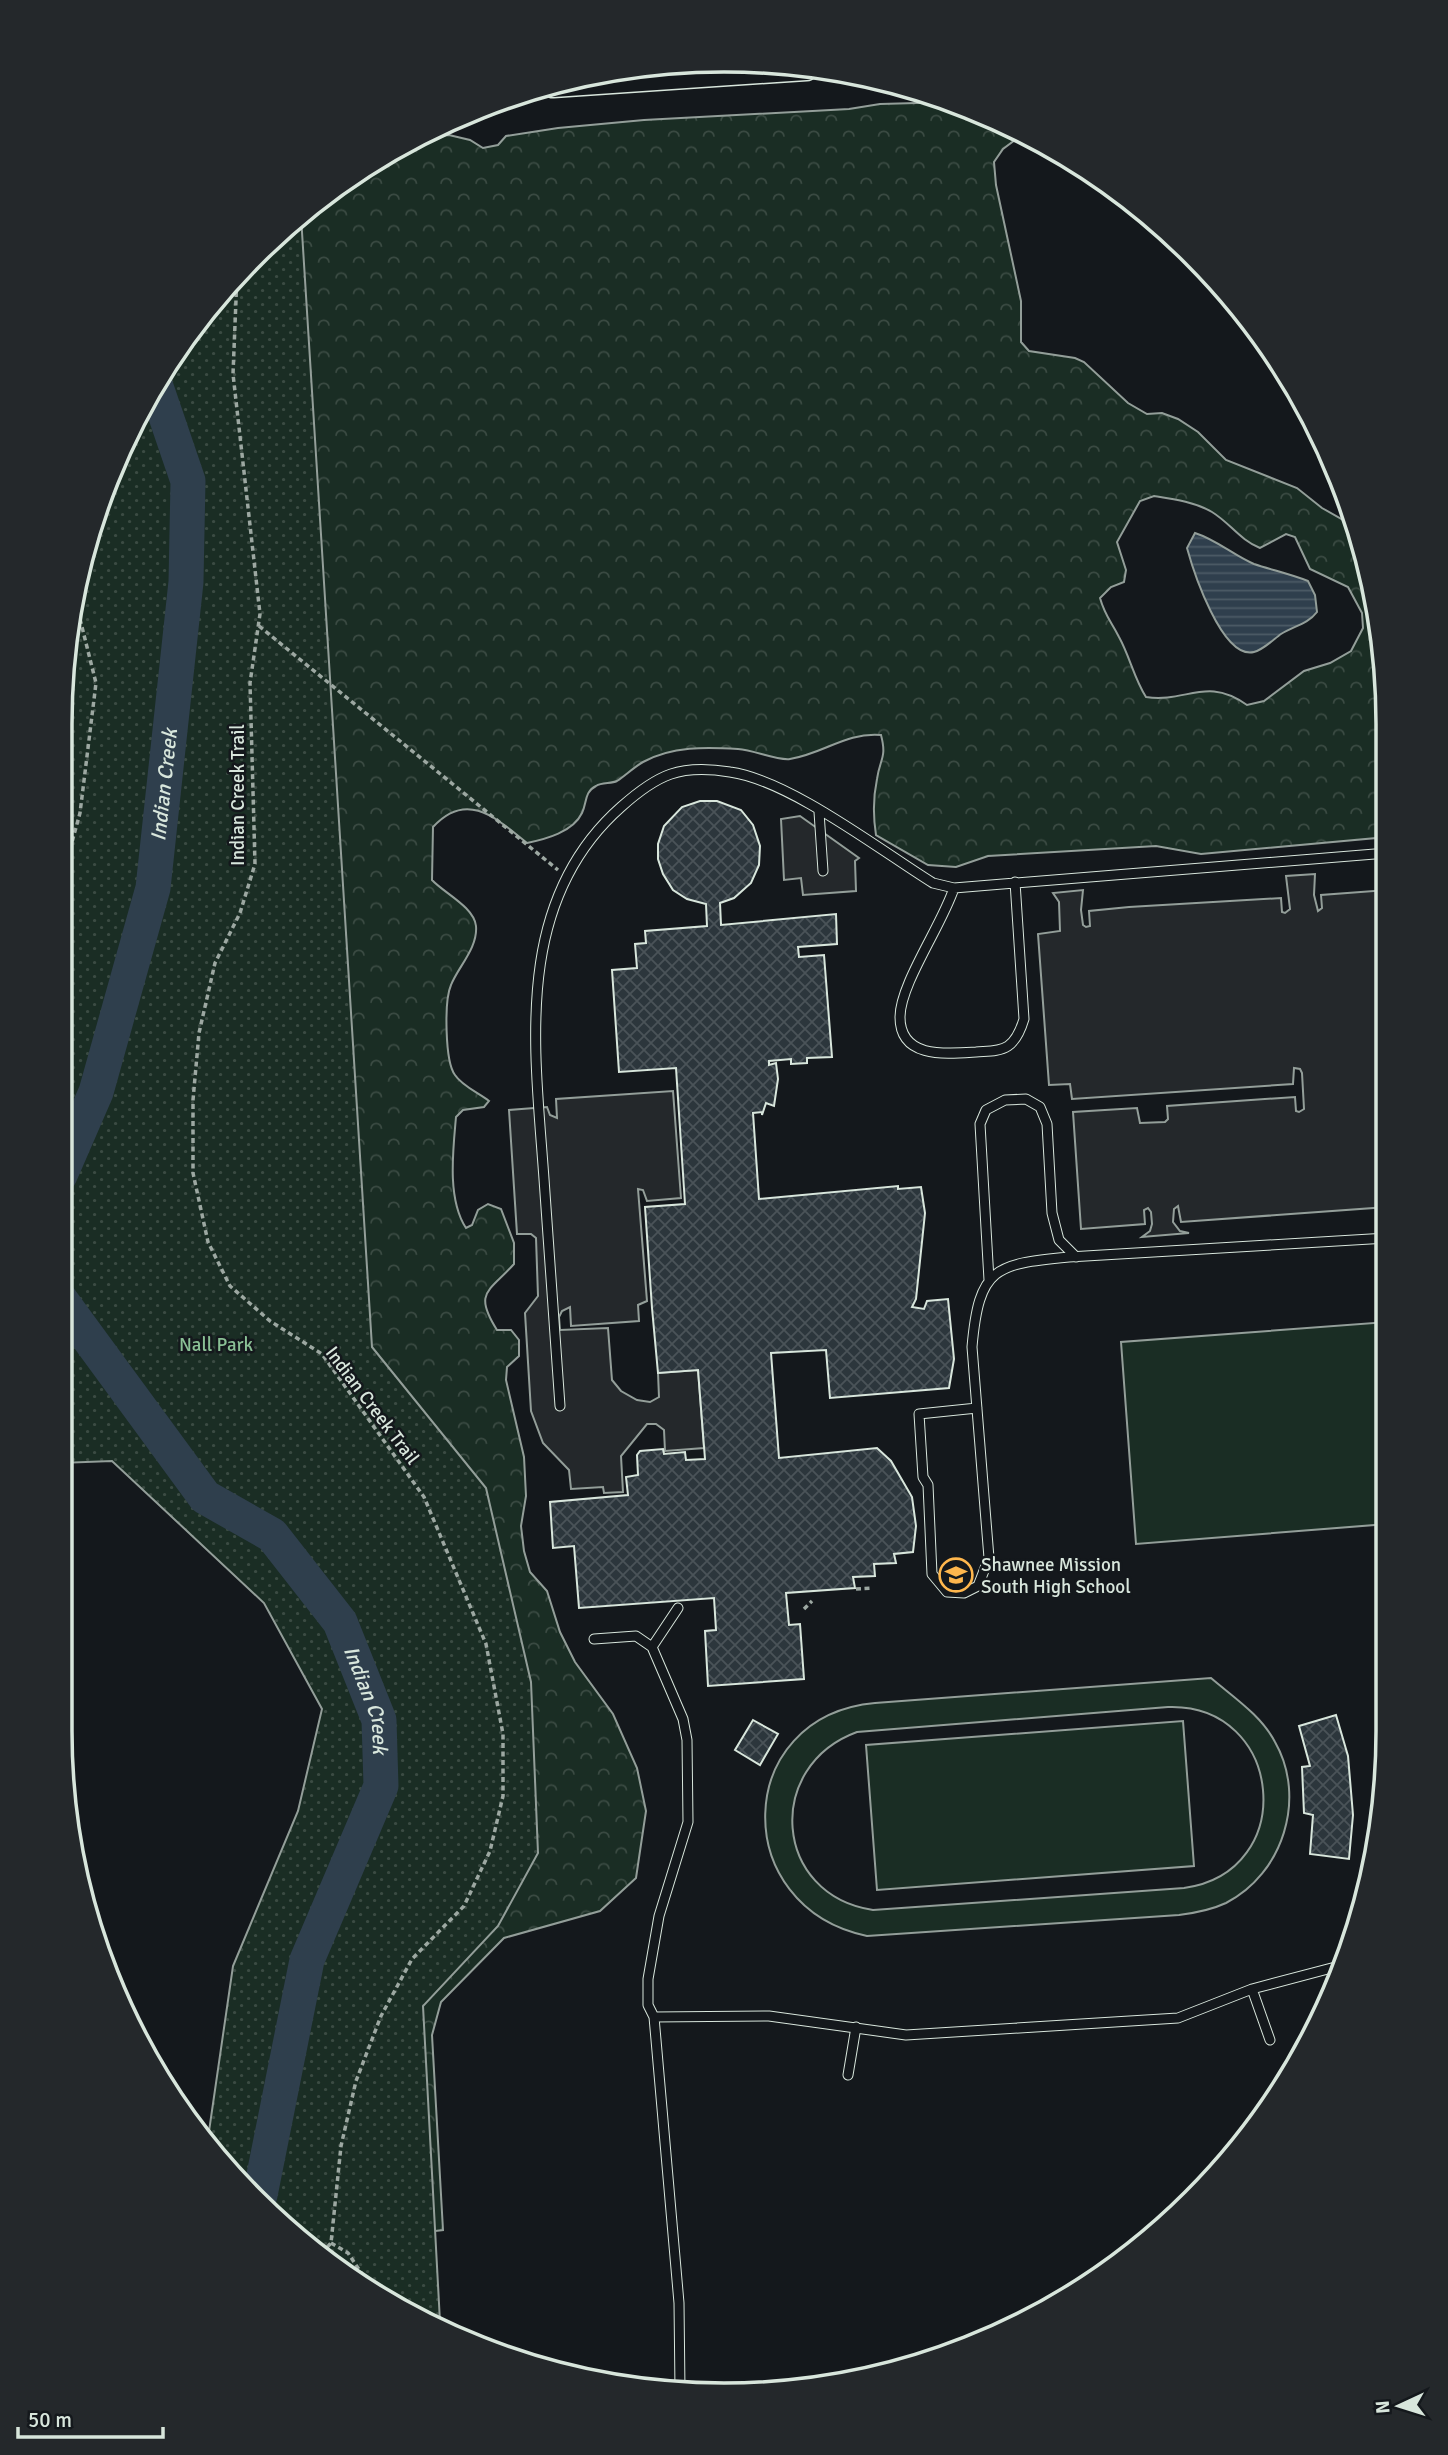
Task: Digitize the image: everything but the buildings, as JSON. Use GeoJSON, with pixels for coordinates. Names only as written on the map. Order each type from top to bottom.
{"type":"FeatureCollection","features":[{"type":"Feature","properties":{"kind":"lane"},"geometry":{"type":"LineString","coordinates":[[560,1406],[534,1004],[542,945],[578,853],[613,814],[650,782],[684,768],[732,772],[774,784],[933,883],[954,888],[1376,854]]}},
{"type":"Feature","properties":{"kind":"lane"},"geometry":{"type":"LineString","coordinates":[[819,812],[823,871]]}},
{"type":"Feature","properties":{"kind":"lane"},"geometry":{"type":"LineString","coordinates":[[954,888],[946,915],[900,1002],[903,1035],[917,1049],[931,1054],[1000,1050],[1014,1040],[1020,1029],[1024,1019],[1015,882]]}},
{"type":"Feature","properties":{"kind":"lane"},"geometry":{"type":"LineString","coordinates":[[989,1280],[980,1124],[986,1110],[1005,1100],[1026,1100],[1040,1107],[1046,1124],[1052,1213],[1059,1240],[1076,1257]]}},
{"type":"Feature","properties":{"kind":"lane"},"geometry":{"type":"LineString","coordinates":[[977,1408],[919,1414],[923,1478],[929,1497],[932,1574],[947,1592],[964,1593],[978,1586],[989,1558],[977,1408],[972,1347],[975,1313],[989,1280],[999,1270],[1018,1262],[1076,1257],[1376,1239]]}},
{"type":"Feature","properties":{"kind":"lane"},"geometry":{"type":"LineString","coordinates":[[652,1647],[678,1608]]}},
{"type":"Feature","properties":{"kind":"lane"},"geometry":{"type":"LineString","coordinates":[[594,1639],[636,1636],[652,1647],[682,1719],[687,1740],[688,1822],[659,1916],[648,1979],[648,2005],[654,2017],[679,2303],[680,2382]]}},
{"type":"Feature","properties":{"kind":"lane"},"geometry":{"type":"LineString","coordinates":[[654,2017],[769,2016],[906,2035],[1178,2018],[1252,1989],[1332,1968]]}},
{"type":"Feature","properties":{"kind":"lane"},"geometry":{"type":"LineString","coordinates":[[1252,1989],[1270,2040]]}},
{"type":"Feature","properties":{"kind":"lane"},"geometry":{"type":"LineString","coordinates":[[848,2075],[856,2027]]}},
{"type":"Feature","properties":{"kind":"path","name":"Indian Creek Trail"},"geometry":{"type":"LineString","coordinates":[[236,292],[233,374],[260,614],[250,683],[256,864],[240,913],[215,963],[199,1033],[193,1100],[193,1173],[208,1242],[230,1286],[270,1321],[322,1354],[424,1497],[486,1644],[503,1734],[503,1796],[489,1851],[464,1906],[412,1959],[381,2016],[356,2081],[341,2146],[331,2243]]}},
{"type":"Feature","properties":{"kind":"path"},"geometry":{"type":"LineString","coordinates":[[72,842],[80,813],[96,683],[80,620]]}},
{"type":"Feature","properties":{"kind":"path"},"geometry":{"type":"LineString","coordinates":[[258,626],[567,877]]}},
{"type":"Feature","properties":{"kind":"path"},"geometry":{"type":"LineString","coordinates":[[856,1589],[873,1588]]}},
{"type":"Feature","properties":{"kind":"path"},"geometry":{"type":"LineString","coordinates":[[804,1609],[812,1601]]}},
{"type":"Feature","properties":{"kind":"path"},"geometry":{"type":"LineString","coordinates":[[327,2248],[331,2243],[348,2253],[361,2272]]}},
{"type":"Feature","properties":{"kind":"green space"},"geometry":{"type":"Polygon","coordinates":[[[923,103],[974,121],[1015,140],[1003,149],[994,162],[996,185],[1021,301],[1021,342],[1029,351],[1075,358],[1084,362],[1128,403],[1147,414],[1162,413],[1178,419],[1198,432],[1226,460],[1297,488],[1322,508],[1344,521],[1364,597],[1371,639],[1375,681],[1376,838],[1201,854],[1156,846],[988,856],[956,867],[928,865],[876,835],[874,800],[883,753],[881,735],[857,737],[790,759],[726,748],[666,753],[643,762],[617,781],[592,788],[578,820],[566,830],[527,843],[493,817],[470,809],[458,810],[433,827],[432,880],[470,913],[476,926],[474,942],[454,978],[449,993],[447,1045],[452,1068],[458,1079],[489,1101],[484,1107],[463,1110],[456,1117],[454,1189],[460,1216],[466,1228],[472,1225],[478,1210],[488,1204],[501,1209],[514,1243],[514,1264],[491,1287],[485,1300],[497,1330],[511,1330],[519,1340],[519,1356],[507,1367],[506,1380],[524,1457],[526,1496],[521,1526],[524,1551],[530,1572],[547,1591],[560,1632],[575,1662],[613,1714],[637,1768],[646,1811],[636,1878],[600,1911],[504,1938],[441,2002],[432,2035],[443,2230],[427,2232],[395,1828],[256,271],[327,207],[398,159],[444,135],[470,140],[483,148],[498,145],[506,136],[558,128],[644,120],[849,109],[880,104],[923,103]],[[1154,496],[1140,501],[1117,542],[1126,570],[1124,582],[1111,587],[1100,598],[1146,697],[1173,697],[1208,691],[1220,692],[1247,705],[1264,701],[1304,671],[1330,663],[1351,651],[1363,628],[1362,613],[1348,587],[1310,569],[1295,537],[1286,534],[1260,548],[1247,541],[1218,516],[1184,501],[1154,496]]]}},
{"type":"Feature","properties":{"kind":"green space","name":"Nall Park"},"geometry":{"type":"Polygon","coordinates":[[[302,228],[372,1347],[486,1488],[531,1682],[538,1853],[498,1926],[423,2006],[440,2318],[398,2296],[327,2248],[263,2192],[209,2131],[233,1966],[298,1811],[322,1709],[264,1603],[112,1461],[72,1463],[72,724],[77,639],[84,597],[106,514],[121,474],[159,398],[207,327],[234,294],[302,228]]]}},
{"type":"Feature","properties":{"kind":"green space"},"geometry":{"type":"Polygon","coordinates":[[[1376,1323],[1376,1525],[1136,1544],[1121,1342],[1376,1323]]]}},
{"type":"Feature","properties":{"kind":"green space"},"geometry":{"type":"Polygon","coordinates":[[[1211,1678],[1254,1715],[1275,1742],[1289,1787],[1289,1810],[1284,1833],[1275,1854],[1246,1890],[1226,1903],[1203,1911],[1179,1915],[867,1936],[822,1918],[790,1889],[771,1853],[765,1814],[773,1775],[794,1741],[828,1716],[875,1703],[1211,1678]],[[1168,1707],[857,1732],[827,1749],[806,1772],[795,1799],[793,1828],[799,1856],[815,1881],[840,1899],[873,1910],[1184,1888],[1221,1875],[1247,1852],[1260,1823],[1263,1790],[1255,1758],[1236,1731],[1207,1713],[1168,1707]]]}},
{"type":"Feature","properties":{"kind":"green space"},"geometry":{"type":"Polygon","coordinates":[[[1183,1721],[1194,1866],[877,1890],[866,1745],[1183,1721]]]}},
{"type":"Feature","properties":{"kind":"shaded area"},"geometry":{"type":"Polygon","coordinates":[[[800,816],[859,858],[855,861],[856,891],[803,895],[801,878],[784,880],[781,819],[800,816]]]}},
{"type":"Feature","properties":{"kind":"shaded area"},"geometry":{"type":"Polygon","coordinates":[[[1315,874],[1314,895],[1318,911],[1322,908],[1321,895],[1376,891],[1376,1208],[1181,1222],[1178,1206],[1174,1209],[1173,1222],[1180,1231],[1189,1233],[1142,1237],[1150,1231],[1152,1224],[1148,1208],[1144,1210],[1145,1224],[1081,1229],[1073,1112],[1137,1108],[1140,1123],[1165,1122],[1168,1119],[1167,1106],[1295,1097],[1296,1111],[1299,1112],[1304,1109],[1302,1073],[1300,1069],[1294,1068],[1293,1084],[1072,1099],[1070,1084],[1049,1085],[1038,934],[1060,931],[1059,902],[1053,893],[1083,890],[1081,910],[1083,925],[1086,927],[1090,926],[1089,911],[1129,907],[1281,898],[1282,912],[1285,913],[1290,909],[1286,876],[1315,874]]]}},
{"type":"Feature","properties":{"kind":"shaded area"},"geometry":{"type":"Polygon","coordinates":[[[673,1091],[681,1198],[647,1201],[643,1190],[638,1189],[647,1301],[638,1305],[639,1321],[571,1326],[570,1307],[562,1311],[559,1317],[560,1330],[608,1328],[612,1380],[621,1391],[637,1400],[650,1402],[659,1397],[658,1373],[698,1370],[704,1448],[665,1451],[664,1430],[656,1424],[647,1424],[621,1456],[623,1492],[604,1493],[603,1487],[571,1489],[569,1470],[543,1443],[531,1411],[525,1313],[538,1296],[536,1238],[531,1234],[517,1234],[509,1110],[547,1107],[550,1115],[557,1118],[556,1099],[673,1091]]]}},
{"type":"Feature","properties":{"kind":"water"},"geometry":{"type":"Polygon","coordinates":[[[1195,533],[1254,564],[1308,581],[1315,595],[1317,612],[1261,649],[1254,652],[1242,651],[1220,628],[1202,593],[1187,548],[1195,533]]]}},
{"type":"Feature","properties":{"kind":"waterway","name":"Indian Creek"},"geometry":{"type":"LineString","coordinates":[[72,1147],[96,1092],[153,888],[186,582],[188,481],[159,397]]}},
{"type":"Feature","properties":{"kind":"waterway","name":"Indian Creek"},"geometry":{"type":"LineString","coordinates":[[72,1315],[205,1497],[272,1535],[340,1622],[379,1720],[381,1786],[307,1960],[261,2190]]}},
{"type":"Feature","properties":{"kind":"place","name":"Shawnee Mission South High School"},"geometry":{"type":"Point","coordinates":[956,1575]}}]}
